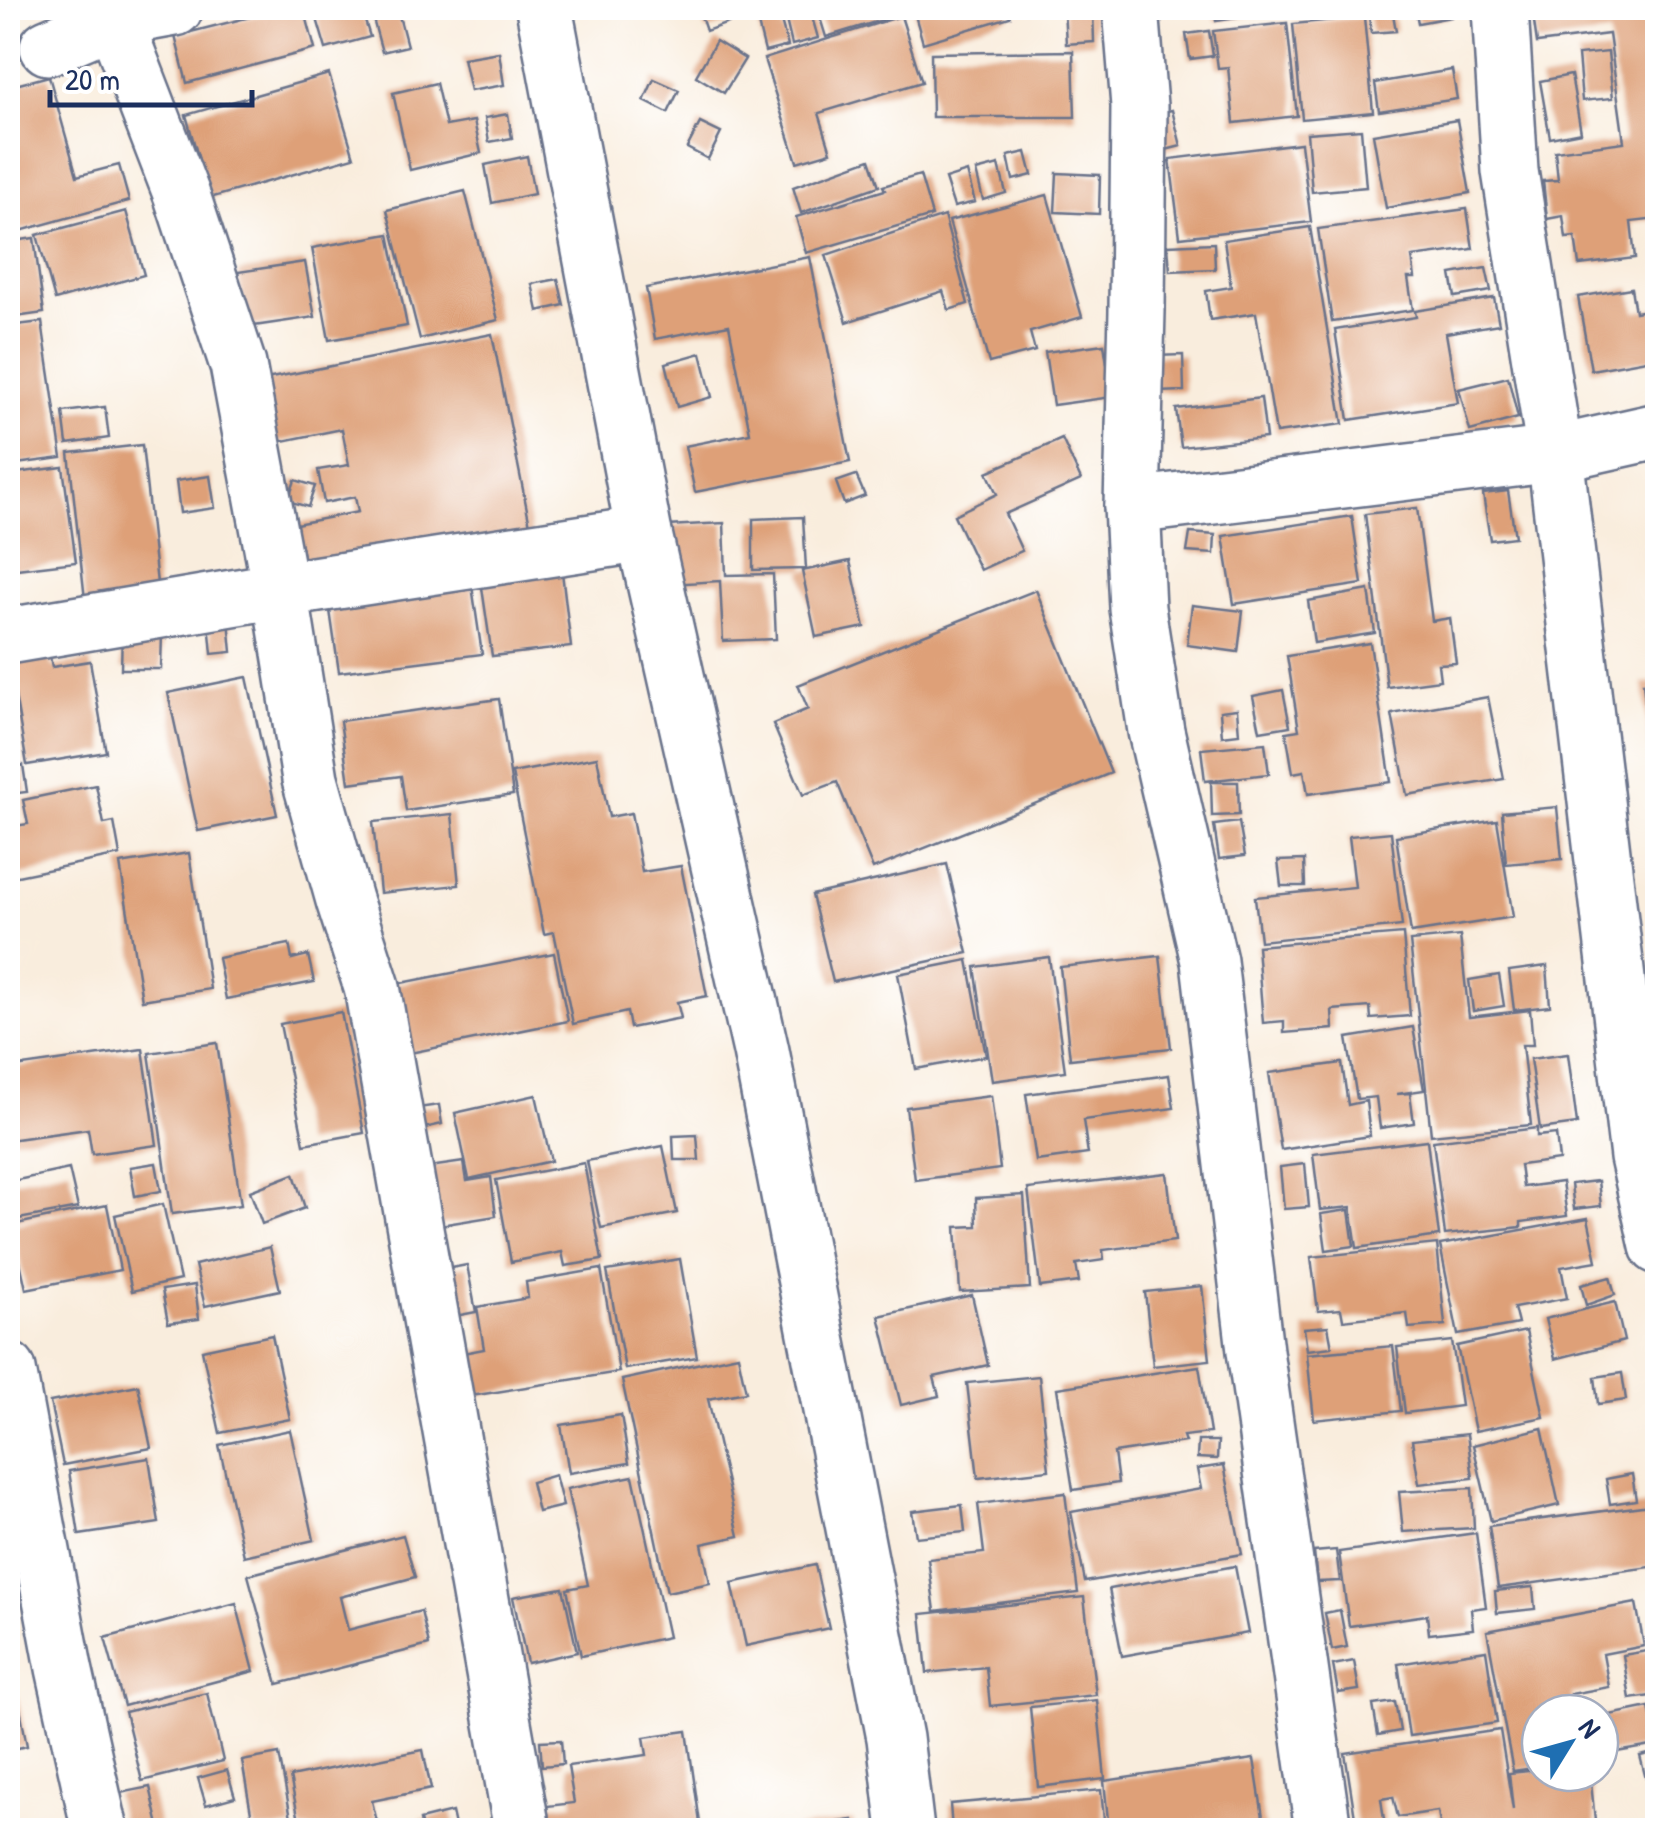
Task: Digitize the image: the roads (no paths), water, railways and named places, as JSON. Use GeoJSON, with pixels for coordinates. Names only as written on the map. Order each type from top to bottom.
{"type":"FeatureCollection","features":[{"type":"Feature","properties":{"kind":"street"},"geometry":{"type":"LineString","coordinates":[[48,47],[114,20],[175,8]]}},
{"type":"Feature","properties":{"kind":"street"},"geometry":{"type":"LineString","coordinates":[[544,8],[644,534],[761,1051],[895,1738],[906,1830]]}},
{"type":"Feature","properties":{"kind":"street"},"geometry":{"type":"LineString","coordinates":[[1131,8],[1138,106],[1132,506],[1137,608],[1156,730],[1210,961],[1258,1370],[1323,1830]]}},
{"type":"Feature","properties":{"kind":"street"},"geometry":{"type":"LineString","coordinates":[[1500,8],[1510,171],[1555,454],[1638,1157],[1658,1246]]}},
{"type":"Feature","properties":{"kind":"street"},"geometry":{"type":"LineString","coordinates":[[114,20],[181,194],[238,365],[310,779],[372,987],[522,1830]]}},
{"type":"Feature","properties":{"kind":"street"},"geometry":{"type":"LineString","coordinates":[[1132,506],[1555,454],[1658,432]]}},
{"type":"Feature","properties":{"kind":"street"},"geometry":{"type":"LineString","coordinates":[[8,636],[644,534]]}},
{"type":"Feature","properties":{"kind":"street"},"geometry":{"type":"LineString","coordinates":[[8,1370],[64,1668],[100,1830]]}}]}
